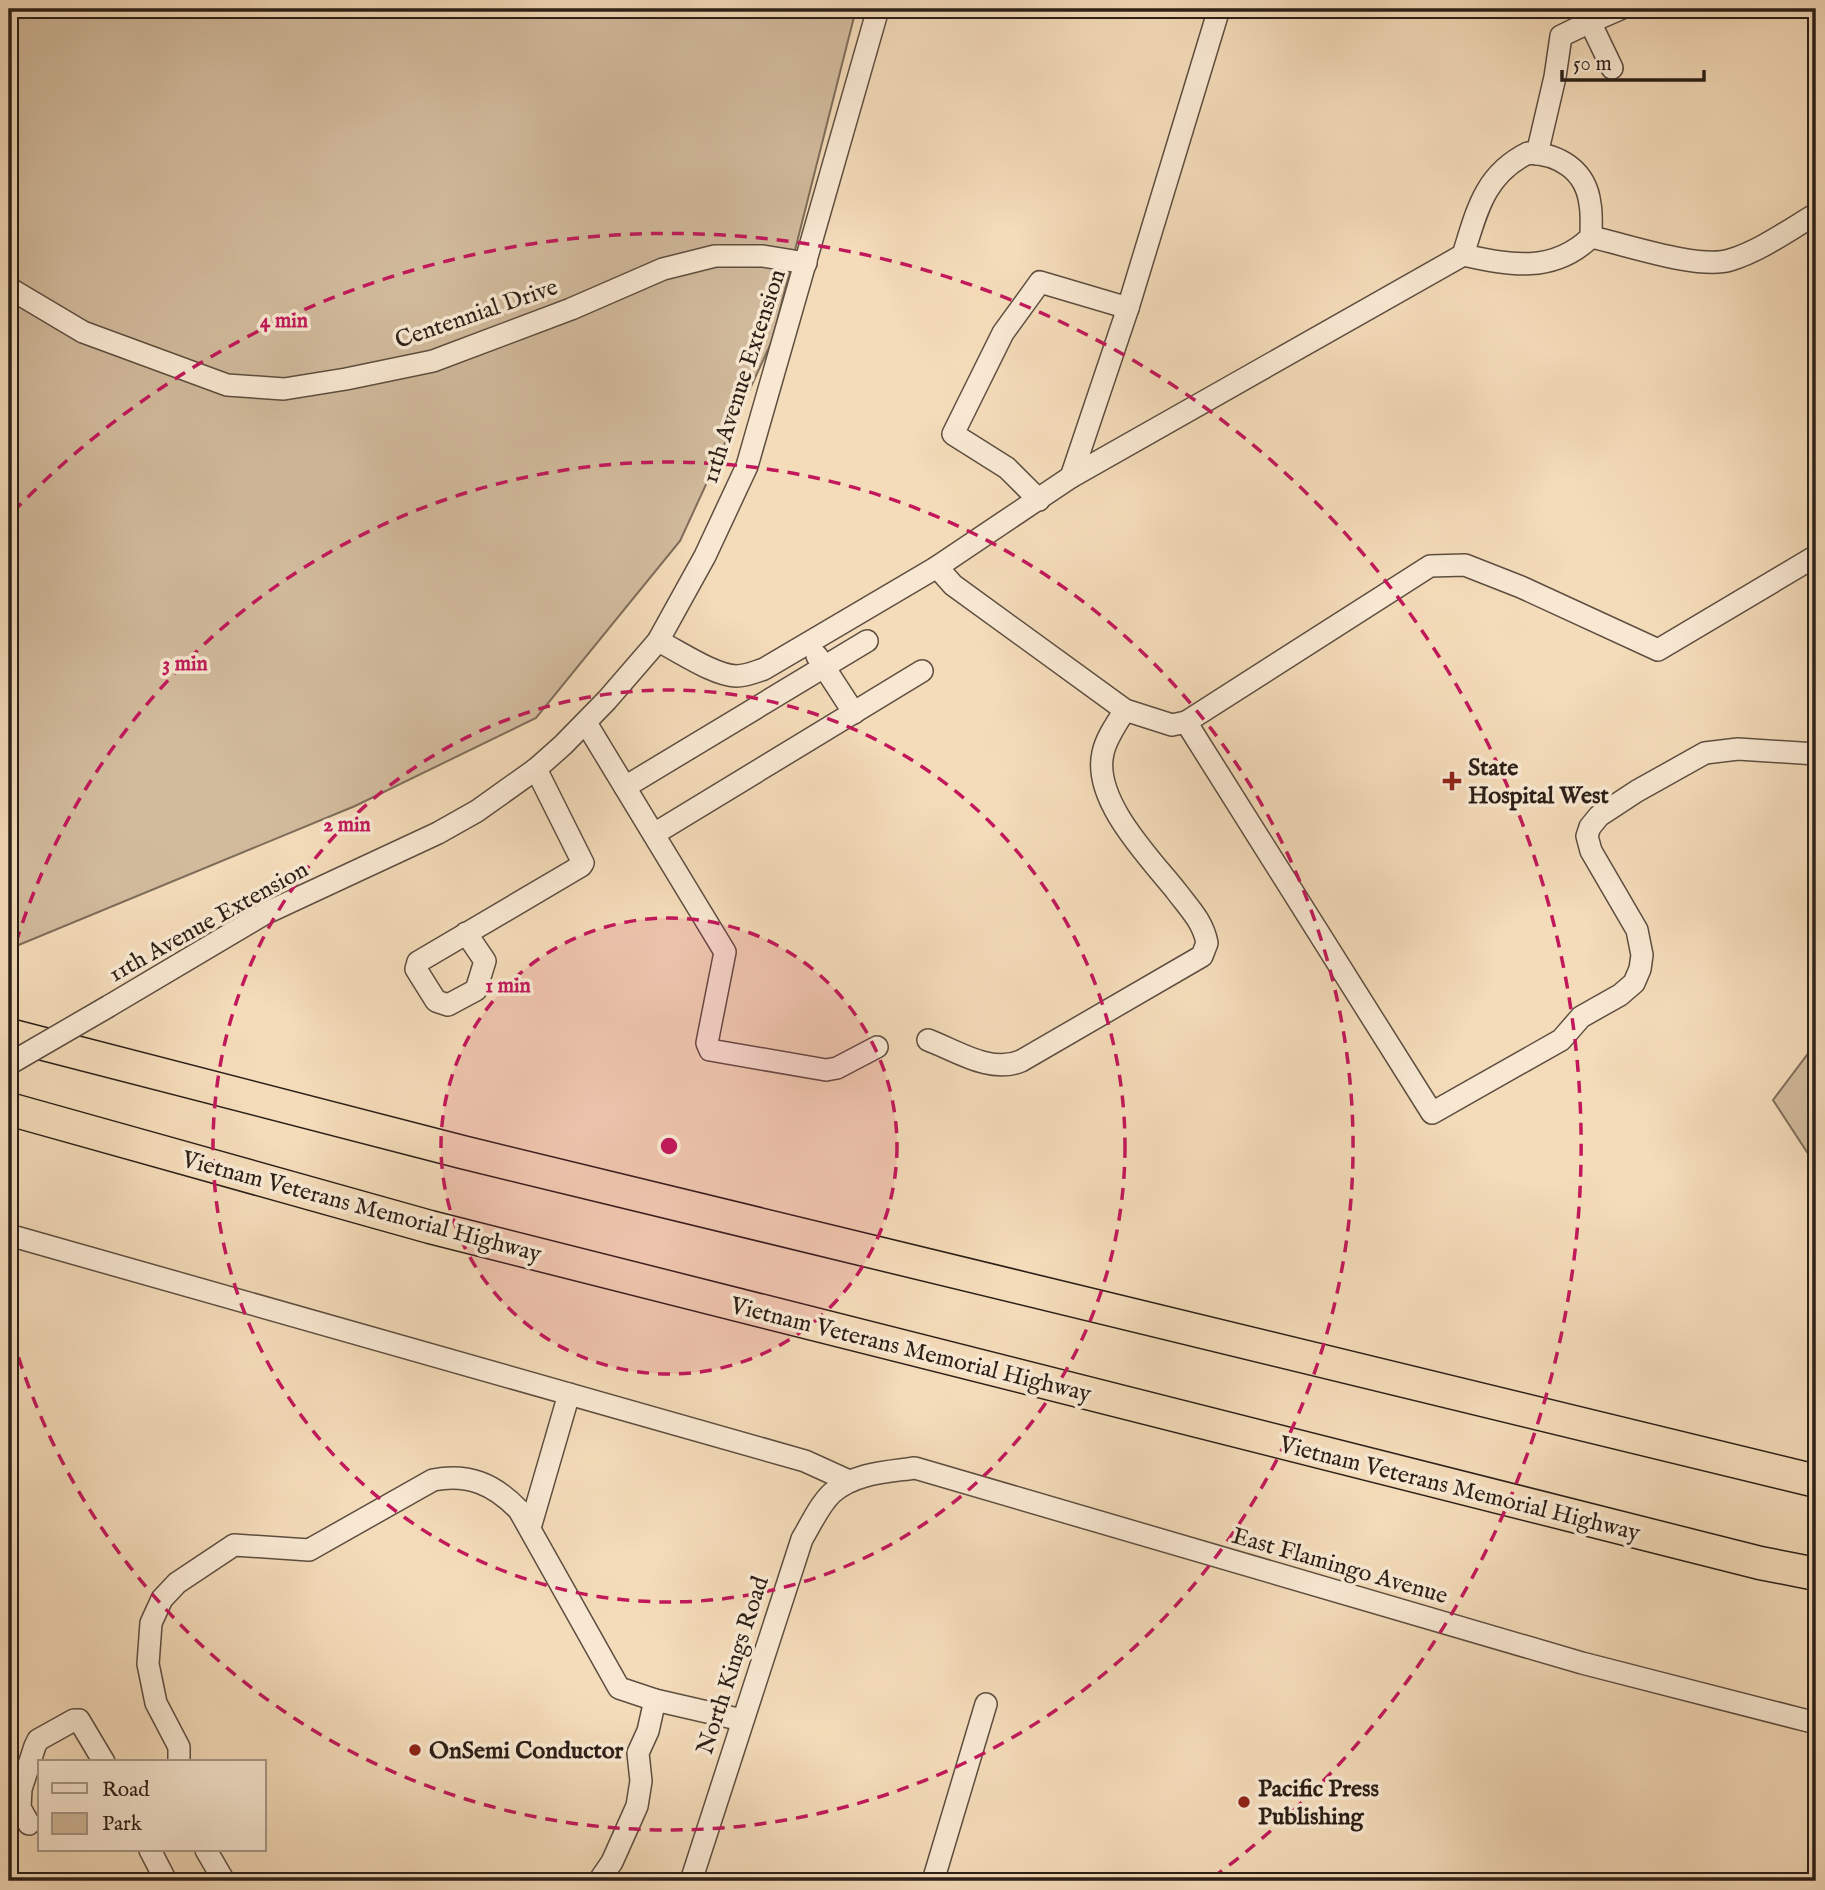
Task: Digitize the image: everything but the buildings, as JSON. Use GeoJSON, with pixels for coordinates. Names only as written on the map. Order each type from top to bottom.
{"type":"FeatureCollection","features":[{"type":"Feature","properties":{"kind":"highway"},"geometry":{"type":"LineString","coordinates":[[9,1035],[502,1162],[1816,1481]]}},
{"type":"Feature","properties":{"kind":"highway","name":"Vietnam Veterans Memorial Highway"},"geometry":{"type":"LineString","coordinates":[[9,1109],[430,1227],[1747,1560],[1816,1574]]}},
{"type":"Feature","properties":{"kind":"street","name":"11th Avenue Extension"},"geometry":{"type":"LineString","coordinates":[[9,1064],[264,914],[467,817],[536,769],[586,723],[658,641],[705,556],[747,466],[878,9]]}},
{"type":"Feature","properties":{"kind":"street"},"geometry":{"type":"LineString","coordinates":[[1071,477],[1128,308],[1219,9]]}},
{"type":"Feature","properties":{"kind":"street"},"geometry":{"type":"LineString","coordinates":[[1537,154],[1555,77],[1561,36],[1620,9]]}},
{"type":"Feature","properties":{"kind":"street"},"geometry":{"type":"LineString","coordinates":[[1590,22],[1612,68]]}},
{"type":"Feature","properties":{"kind":"street"},"geometry":{"type":"LineString","coordinates":[[658,641],[723,674],[738,676],[764,668],[937,567],[1071,477],[1463,255],[1500,263],[1530,265],[1554,260],[1580,248],[1591,237],[1590,202],[1583,180],[1566,163],[1547,154],[1528,153],[1510,163],[1491,182],[1478,209],[1463,255]]}},
{"type":"Feature","properties":{"kind":"street"},"geometry":{"type":"LineString","coordinates":[[1591,237],[1698,262],[1728,261],[1755,249],[1816,214]]}},
{"type":"Feature","properties":{"kind":"street","name":"Centennial Drive"},"geometry":{"type":"LineString","coordinates":[[9,288],[83,332],[227,385],[284,389],[433,361],[571,309],[663,269],[715,256],[763,256],[806,263]]}},
{"type":"Feature","properties":{"kind":"street"},"geometry":{"type":"LineString","coordinates":[[1039,500],[1007,468],[953,434],[1003,332],[1040,282],[1128,308]]}},
{"type":"Feature","properties":{"kind":"street"},"geometry":{"type":"LineString","coordinates":[[937,567],[953,585],[1125,710],[1172,725],[1186,722],[1430,566],[1465,565],[1521,587],[1658,650],[1816,556]]}},
{"type":"Feature","properties":{"kind":"street"},"geometry":{"type":"LineString","coordinates":[[625,787],[867,641]]}},
{"type":"Feature","properties":{"kind":"street"},"geometry":{"type":"LineString","coordinates":[[809,642],[854,713]]}},
{"type":"Feature","properties":{"kind":"street"},"geometry":{"type":"LineString","coordinates":[[654,834],[922,671]]}},
{"type":"Feature","properties":{"kind":"street"},"geometry":{"type":"LineString","coordinates":[[928,1040],[990,1065],[1008,1067],[1202,956],[1207,943],[1199,920],[1128,830],[1104,789],[1101,775],[1103,752],[1125,710]]}},
{"type":"Feature","properties":{"kind":"street"},"geometry":{"type":"LineString","coordinates":[[1186,722],[1432,1112],[1560,1040],[1581,1017],[1620,995],[1634,983],[1642,955],[1637,930],[1591,851],[1587,836],[1599,816],[1657,779],[1705,753],[1738,749],[1816,754]]}},
{"type":"Feature","properties":{"kind":"street"},"geometry":{"type":"LineString","coordinates":[[586,723],[725,952],[707,1043],[710,1050],[825,1070],[837,1069],[877,1047]]}},
{"type":"Feature","properties":{"kind":"street"},"geometry":{"type":"LineString","coordinates":[[466,933],[583,863],[536,769]]}},
{"type":"Feature","properties":{"kind":"street"},"geometry":{"type":"LineString","coordinates":[[9,1235],[805,1461],[849,1481]]}},
{"type":"Feature","properties":{"kind":"street"},"geometry":{"type":"LineString","coordinates":[[530,1528],[569,1394]]}},
{"type":"Feature","properties":{"kind":"street","name":"East Flamingo Avenue"},"geometry":{"type":"LineString","coordinates":[[849,1481],[915,1468],[1582,1663],[1816,1723]]}},
{"type":"Feature","properties":{"kind":"street"},"geometry":{"type":"LineString","coordinates":[[179,1760],[179,1747],[156,1703],[148,1664],[151,1623],[162,1599],[177,1583],[234,1545],[309,1550],[433,1480],[451,1476],[479,1481],[506,1496],[519,1510],[619,1688],[655,1700],[741,1720]]}},
{"type":"Feature","properties":{"kind":"street","name":"North Kings Road"},"geometry":{"type":"LineString","coordinates":[[691,1881],[741,1720],[802,1539],[831,1494],[849,1481]]}},
{"type":"Feature","properties":{"kind":"street"},"geometry":{"type":"LineString","coordinates":[[599,1881],[612,1862],[637,1806],[641,1781],[638,1754],[648,1731],[655,1700]]}},
{"type":"Feature","properties":{"kind":"street"},"geometry":{"type":"LineString","coordinates":[[933,1881],[986,1704]]}},
{"type":"Feature","properties":{"kind":"street"},"geometry":{"type":"LineString","coordinates":[[29,1824],[20,1808],[21,1789],[38,1740],[74,1720],[79,1720],[103,1760]]}},
{"type":"Feature","properties":{"kind":"street"},"geometry":{"type":"LineString","coordinates":[[151,1852],[166,1881]]}},
{"type":"Feature","properties":{"kind":"street"},"geometry":{"type":"LineString","coordinates":[[207,1852],[224,1881]]}},
{"type":"Feature","properties":{"kind":"green space"},"geometry":{"type":"Polygon","coordinates":[[[9,9],[856,9],[772,341],[680,541],[536,718],[355,806],[9,949],[9,9]]]}},
{"type":"Feature","properties":{"kind":"green space"},"geometry":{"type":"Polygon","coordinates":[[[1816,1043],[1816,1166],[1773,1100],[1816,1043]]]}},
{"type":"Feature","properties":{"kind":"place","name":"State Hospital West"},"geometry":{"type":"Point","coordinates":[1452,781]}},
{"type":"Feature","properties":{"kind":"place","name":"OnSemi Conductor"},"geometry":{"type":"Point","coordinates":[415,1750]}},
{"type":"Feature","properties":{"kind":"place","name":"Pacific Press Publishing"},"geometry":{"type":"Point","coordinates":[1244,1802]}}]}
